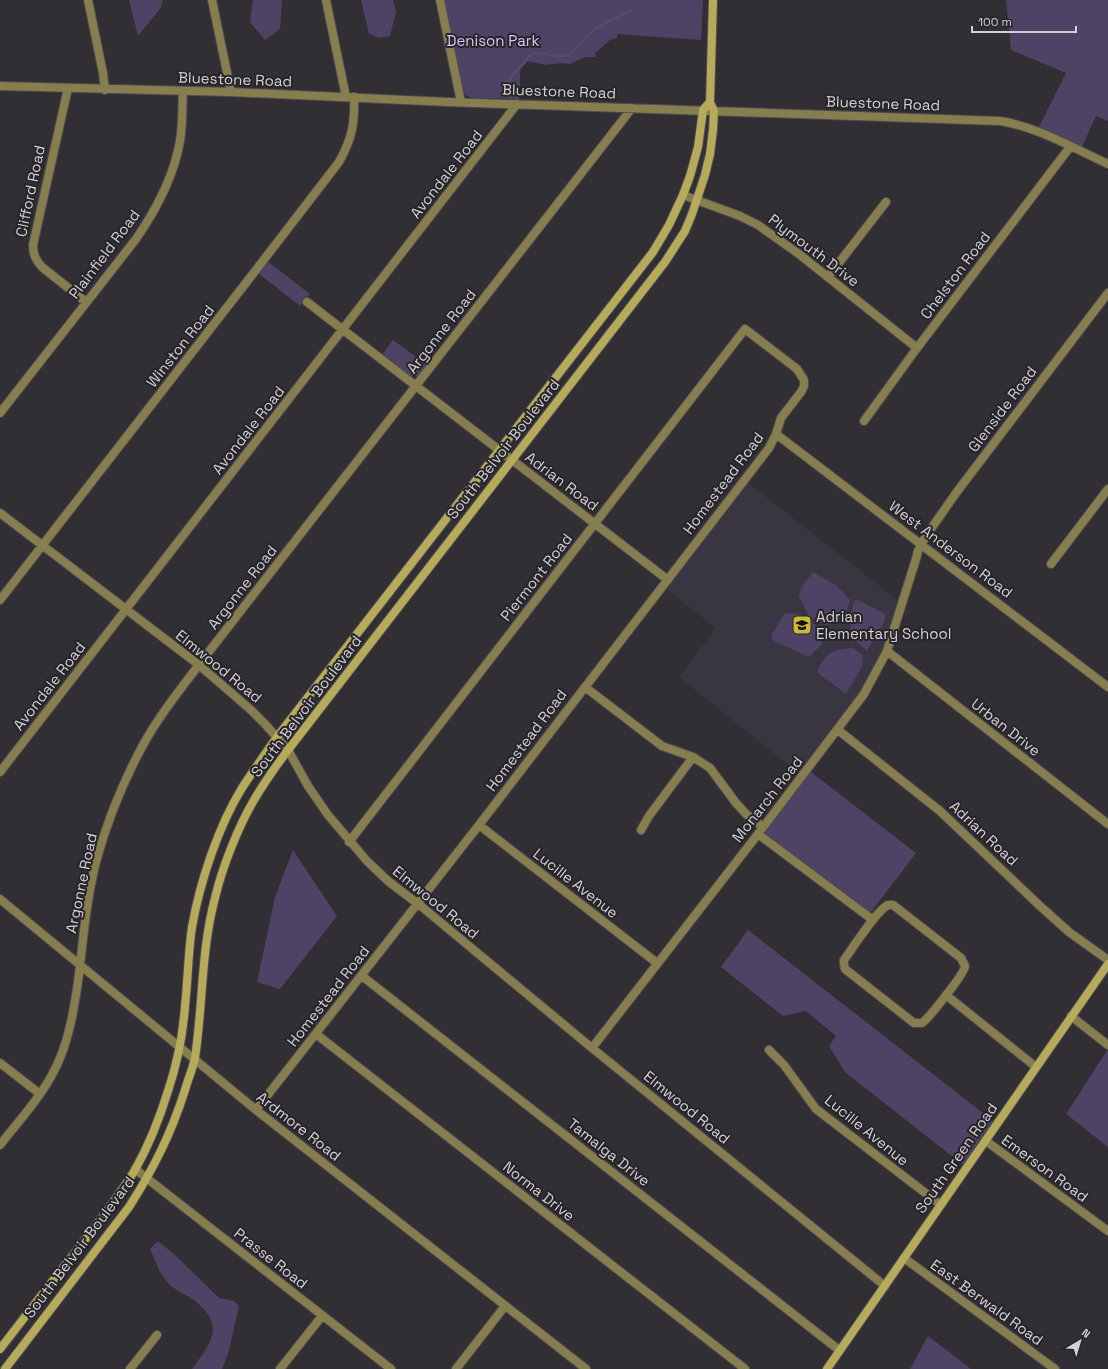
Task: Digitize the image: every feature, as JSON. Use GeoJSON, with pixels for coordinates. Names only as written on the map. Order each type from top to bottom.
{"type":"FeatureCollection","features":[{"type":"Feature","properties":{"kind":"street"},"geometry":{"type":"LineString","coordinates":[[88,0],[103,73],[104,90]]}},
{"type":"Feature","properties":{"kind":"street"},"geometry":{"type":"LineString","coordinates":[[212,0],[231,92]]}},
{"type":"Feature","properties":{"kind":"street","name":"Winston Road"},"geometry":{"type":"LineString","coordinates":[[0,600],[339,162],[346,150],[354,127],[355,115],[326,0]]}},
{"type":"Feature","properties":{"kind":"street"},"geometry":{"type":"LineString","coordinates":[[440,0],[461,102]]}},
{"type":"Feature","properties":{"kind":"street","name":"South Belvoir Boulevard"},"geometry":{"type":"LineString","coordinates":[[5,1369],[129,1207],[148,1179],[164,1147],[180,1105],[194,1060],[209,926],[214,900],[221,876],[239,831],[253,802],[288,750],[665,262],[685,231],[697,200],[710,154],[714,130],[714,111],[710,102],[713,0]]}},
{"type":"Feature","properties":{"kind":"street","name":"Bluestone Road"},"geometry":{"type":"LineString","coordinates":[[0,86],[104,90],[231,92],[461,102],[1000,121],[1016,124],[1037,131],[1108,164]]}},
{"type":"Feature","properties":{"kind":"street","name":"Clifford Road"},"geometry":{"type":"LineString","coordinates":[[68,88],[32,245],[36,260],[42,267],[86,302]]}},
{"type":"Feature","properties":{"kind":"street","name":"Plainfield Road"},"geometry":{"type":"LineString","coordinates":[[0,413],[140,232],[151,215],[163,191],[179,147],[183,91]]}},
{"type":"Feature","properties":{"kind":"street"},"geometry":{"type":"LineString","coordinates":[[703,110],[710,102]]}},
{"type":"Feature","properties":{"kind":"street","name":"Avondale Road"},"geometry":{"type":"LineString","coordinates":[[0,772],[517,104]]}},
{"type":"Feature","properties":{"kind":"street","name":"Argonne Road"},"geometry":{"type":"LineString","coordinates":[[0,1145],[52,1077],[68,1036],[74,1007],[88,906],[96,864],[109,821],[123,785],[144,744],[163,714],[199,665],[632,108]]}},
{"type":"Feature","properties":{"kind":"street","name":"South Belvoir Boulevard"},"geometry":{"type":"LineString","coordinates":[[0,1349],[92,1231],[135,1169],[150,1138],[168,1091],[179,1046],[185,1007],[187,969],[192,928],[198,899],[209,861],[229,813],[241,790],[278,738],[653,252],[669,225],[683,195],[695,158],[703,110]]}},
{"type":"Feature","properties":{"kind":"street","name":"Chelston Road"},"geometry":{"type":"LineString","coordinates":[[864,421],[917,348],[1070,147]]}},
{"type":"Feature","properties":{"kind":"street","name":"Plymouth Drive"},"geometry":{"type":"LineString","coordinates":[[683,195],[740,216],[758,225],[828,277],[917,348]]}},
{"type":"Feature","properties":{"kind":"street"},"geometry":{"type":"LineString","coordinates":[[828,277],[886,202]]}},
{"type":"Feature","properties":{"kind":"street","name":"Glenside Road"},"geometry":{"type":"LineString","coordinates":[[922,544],[956,493],[1108,293]]}},
{"type":"Feature","properties":{"kind":"street","name":"Adrian Road"},"geometry":{"type":"LineString","coordinates":[[307,302],[498,451],[668,580]]}},
{"type":"Feature","properties":{"kind":"street","name":"Piermont Road"},"geometry":{"type":"LineString","coordinates":[[349,842],[745,329],[797,370],[804,380]]}},
{"type":"Feature","properties":{"kind":"street","name":"Homestead Road"},"geometry":{"type":"LineString","coordinates":[[256,1110],[362,976],[769,448],[776,434],[781,418],[802,392],[804,380]]}},
{"type":"Feature","properties":{"kind":"street","name":"West Anderson Road"},"geometry":{"type":"LineString","coordinates":[[776,434],[1108,687]]}},
{"type":"Feature","properties":{"kind":"street"},"geometry":{"type":"LineString","coordinates":[[1051,564],[1108,488]]}},
{"type":"Feature","properties":{"kind":"street","name":"Elmwood Road"},"geometry":{"type":"LineString","coordinates":[[0,513],[125,610],[199,665],[251,710],[288,750],[308,786],[328,816],[367,862],[388,881],[885,1286]]}},
{"type":"Feature","properties":{"kind":"street","name":"Monarch Road"},"geometry":{"type":"LineString","coordinates":[[592,1048],[838,730],[864,694],[876,675],[887,651],[922,544]]}},
{"type":"Feature","properties":{"kind":"street","name":"Urban Drive"},"geometry":{"type":"LineString","coordinates":[[887,651],[1108,824]]}},
{"type":"Feature","properties":{"kind":"street"},"geometry":{"type":"LineString","coordinates":[[585,687],[662,746],[693,757],[710,768],[736,803],[760,831],[873,920]]}},
{"type":"Feature","properties":{"kind":"street","name":"Adrian Road"},"geometry":{"type":"LineString","coordinates":[[838,730],[940,811],[1045,911],[1070,932],[1108,960]]}},
{"type":"Feature","properties":{"kind":"street"},"geometry":{"type":"LineString","coordinates":[[641,830],[649,816],[693,757]]}},
{"type":"Feature","properties":{"kind":"street","name":"Lucille Avenue"},"geometry":{"type":"LineString","coordinates":[[479,825],[657,963]]}},
{"type":"Feature","properties":{"kind":"street","name":"Ardmore Road"},"geometry":{"type":"LineString","coordinates":[[0,899],[256,1110],[586,1369]]}},
{"type":"Feature","properties":{"kind":"street"},"geometry":{"type":"LineString","coordinates":[[893,905],[961,958],[964,962],[965,969],[925,1021],[918,1024],[914,1023],[846,969],[844,960],[873,920],[884,907],[893,905]]}},
{"type":"Feature","properties":{"kind":"street","name":"South Green Road"},"geometry":{"type":"LineString","coordinates":[[827,1369],[1108,964]]}},
{"type":"Feature","properties":{"kind":"street","name":"Tamalga Drive"},"geometry":{"type":"LineString","coordinates":[[362,976],[839,1350]]}},
{"type":"Feature","properties":{"kind":"street"},"geometry":{"type":"LineString","coordinates":[[946,995],[1036,1067]]}},
{"type":"Feature","properties":{"kind":"street"},"geometry":{"type":"LineString","coordinates":[[1071,1016],[1108,1045]]}},
{"type":"Feature","properties":{"kind":"street","name":"Norma Drive"},"geometry":{"type":"LineString","coordinates":[[316,1034],[745,1369]]}},
{"type":"Feature","properties":{"kind":"street","name":"Lucille Avenue"},"geometry":{"type":"LineString","coordinates":[[769,1050],[784,1065],[816,1110],[941,1205]]}},
{"type":"Feature","properties":{"kind":"street"},"geometry":{"type":"LineString","coordinates":[[0,1063],[40,1094]]}},
{"type":"Feature","properties":{"kind":"street","name":"Emerson Road"},"geometry":{"type":"LineString","coordinates":[[986,1141],[1108,1231]]}},
{"type":"Feature","properties":{"kind":"street","name":"Prasse Road"},"geometry":{"type":"LineString","coordinates":[[135,1169],[391,1369]]}},
{"type":"Feature","properties":{"kind":"street","name":"East Berwald Road"},"geometry":{"type":"LineString","coordinates":[[904,1258],[1055,1369]]}},
{"type":"Feature","properties":{"kind":"street"},"geometry":{"type":"LineString","coordinates":[[456,1369],[505,1306]]}},
{"type":"Feature","properties":{"kind":"street"},"geometry":{"type":"LineString","coordinates":[[280,1369],[322,1316]]}},
{"type":"Feature","properties":{"kind":"street"},"geometry":{"type":"LineString","coordinates":[[130,1369],[157,1335]]}},
{"type":"Feature","properties":{"kind":"shaded area","name":"Adrian Elementary School"},"geometry":{"type":"Polygon","coordinates":[[[747,482],[899,601],[885,644],[866,682],[798,773],[679,677],[716,628],[667,590],[678,573],[747,482]]]}},
{"type":"Feature","properties":{"kind":"green space"},"geometry":{"type":"Polygon","coordinates":[[[129,0],[163,0],[160,9],[138,36],[129,0]]]}},
{"type":"Feature","properties":{"kind":"green space"},"geometry":{"type":"Polygon","coordinates":[[[253,0],[282,0],[280,29],[265,40],[250,22],[253,0]]]}},
{"type":"Feature","properties":{"kind":"green space"},"geometry":{"type":"Polygon","coordinates":[[[361,0],[393,0],[396,12],[390,36],[380,38],[369,34],[361,0]]]}},
{"type":"Feature","properties":{"kind":"green space","name":"Denison Park"},"geometry":{"type":"Polygon","coordinates":[[[444,0],[703,0],[701,40],[617,34],[617,38],[610,40],[595,53],[595,57],[585,57],[570,64],[560,63],[546,65],[528,61],[520,70],[520,99],[472,98],[466,95],[462,88],[444,0]]]}},
{"type":"Feature","properties":{"kind":"green space"},"geometry":{"type":"Polygon","coordinates":[[[1006,0],[1108,0],[1108,121],[1096,116],[1080,151],[1037,131],[1066,73],[1011,50],[1006,0]]]}},
{"type":"Feature","properties":{"kind":"green space"},"geometry":{"type":"Polygon","coordinates":[[[267,261],[310,294],[300,306],[258,273],[267,261]]]}},
{"type":"Feature","properties":{"kind":"green space"},"geometry":{"type":"Polygon","coordinates":[[[393,340],[427,365],[418,376],[410,376],[382,355],[393,340]]]}},
{"type":"Feature","properties":{"kind":"green space"},"geometry":{"type":"Polygon","coordinates":[[[813,572],[836,585],[850,600],[847,609],[839,620],[833,624],[825,625],[808,615],[799,596],[801,588],[813,572]]]}},
{"type":"Feature","properties":{"kind":"green space"},"geometry":{"type":"Polygon","coordinates":[[[856,599],[885,614],[885,620],[867,651],[854,639],[851,633],[850,618],[856,599]]]}},
{"type":"Feature","properties":{"kind":"green space"},"geometry":{"type":"Polygon","coordinates":[[[793,613],[805,617],[814,623],[821,637],[822,644],[809,657],[772,640],[772,634],[784,614],[793,613]]]}},
{"type":"Feature","properties":{"kind":"green space"},"geometry":{"type":"Polygon","coordinates":[[[853,648],[863,655],[862,667],[846,694],[818,673],[818,670],[828,655],[839,650],[853,648]]]}},
{"type":"Feature","properties":{"kind":"green space"},"geometry":{"type":"Polygon","coordinates":[[[807,769],[916,853],[868,916],[758,834],[807,769]]]}},
{"type":"Feature","properties":{"kind":"green space"},"geometry":{"type":"Polygon","coordinates":[[[293,850],[337,916],[280,989],[257,982],[275,897],[293,850]]]}},
{"type":"Feature","properties":{"kind":"green space"},"geometry":{"type":"Polygon","coordinates":[[[748,930],[997,1124],[967,1168],[845,1072],[829,1046],[836,1036],[806,1011],[783,1016],[721,967],[748,930]]]}},
{"type":"Feature","properties":{"kind":"green space"},"geometry":{"type":"Polygon","coordinates":[[[1108,1049],[1108,1147],[1066,1114],[1108,1049]]]}},
{"type":"Feature","properties":{"kind":"green space"},"geometry":{"type":"Polygon","coordinates":[[[158,1241],[175,1255],[219,1298],[234,1301],[239,1306],[228,1354],[222,1369],[192,1369],[209,1343],[213,1327],[205,1310],[192,1299],[171,1286],[164,1278],[150,1249],[158,1241]]]}},
{"type":"Feature","properties":{"kind":"green space"},"geometry":{"type":"Polygon","coordinates":[[[928,1336],[971,1369],[910,1369],[928,1336]]]}},
{"type":"Feature","properties":{"kind":"waterway"},"geometry":{"type":"LineString","coordinates":[[502,93],[505,83],[509,81],[533,53],[560,56],[569,55],[596,28],[632,10]]}},
{"type":"Feature","properties":{"kind":"place","name":"Adrian Elementary School"},"geometry":{"type":"Point","coordinates":[802,625]}}]}
